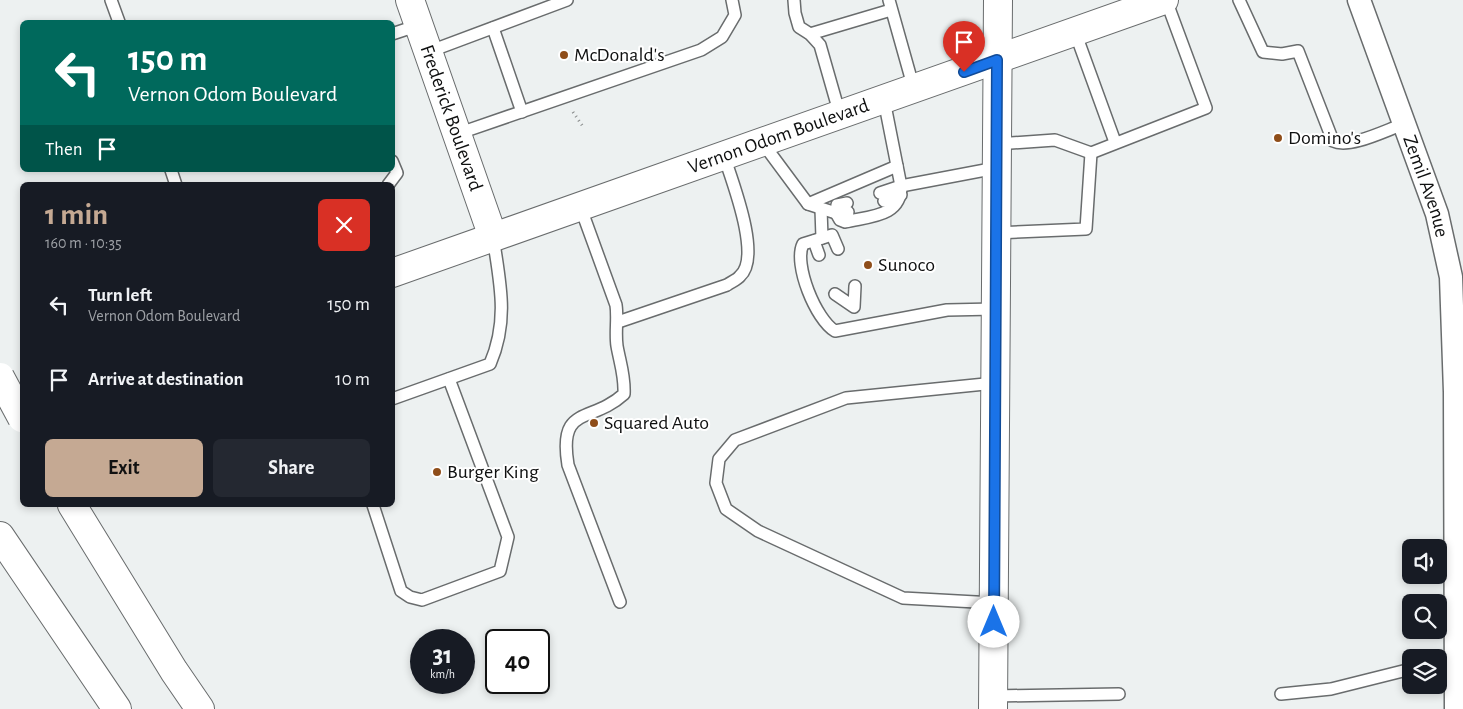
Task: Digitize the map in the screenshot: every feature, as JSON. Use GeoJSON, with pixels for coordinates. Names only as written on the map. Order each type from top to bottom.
{"type":"FeatureCollection","features":[{"type":"Feature","properties":{"kind":"main road"},"geometry":{"type":"LineString","coordinates":[[993,703],[998,0]]}},
{"type":"Feature","properties":{"kind":"main road","name":"Vernon Odom Boulevard"},"geometry":{"type":"LineString","coordinates":[[395,272],[997,60],[1153,2]]}},
{"type":"Feature","properties":{"kind":"main road","name":"Frederick Boulevard"},"geometry":{"type":"LineString","coordinates":[[414,12],[493,237]]}},
{"type":"Feature","properties":{"kind":"main road"},"geometry":{"type":"LineString","coordinates":[[0,377],[20,414]]}},
{"type":"Feature","properties":{"kind":"main road"},"geometry":{"type":"LineString","coordinates":[[0,413],[20,406]]}},
{"type":"Feature","properties":{"kind":"main road"},"geometry":{"type":"LineString","coordinates":[[73,507],[174,671],[200,709]]}},
{"type":"Feature","properties":{"kind":"main road"},"geometry":{"type":"LineString","coordinates":[[0,536],[117,709]]}},
{"type":"Feature","properties":{"kind":"street","name":"Zemil Avenue"},"geometry":{"type":"LineString","coordinates":[[1358,0],[1437,214],[1451,277],[1454,392],[1447,660],[1456,709]]}},
{"type":"Feature","properties":{"kind":"lane"},"geometry":{"type":"LineString","coordinates":[[111,0],[118,20]]}},
{"type":"Feature","properties":{"kind":"lane"},"geometry":{"type":"LineString","coordinates":[[428,52],[567,0]]}},
{"type":"Feature","properties":{"kind":"lane"},"geometry":{"type":"LineString","coordinates":[[457,134],[701,50],[722,37],[735,15],[732,0]]}},
{"type":"Feature","properties":{"kind":"lane"},"geometry":{"type":"LineString","coordinates":[[794,0],[799,27],[810,34],[820,46],[840,115]]}},
{"type":"Feature","properties":{"kind":"lane"},"geometry":{"type":"LineString","coordinates":[[1239,0],[1262,52],[1271,55],[1298,51],[1333,141],[1338,144],[1351,143],[1404,124]]}},
{"type":"Feature","properties":{"kind":"lane"},"geometry":{"type":"LineString","coordinates":[[882,197],[996,156],[1055,140],[1091,153],[1206,108],[1153,2]]}},
{"type":"Feature","properties":{"kind":"lane"},"geometry":{"type":"LineString","coordinates":[[810,34],[890,5],[914,89]]}},
{"type":"Feature","properties":{"kind":"lane"},"geometry":{"type":"LineString","coordinates":[[395,31],[414,12]]}},
{"type":"Feature","properties":{"kind":"lane"},"geometry":{"type":"LineString","coordinates":[[493,28],[522,112]]}},
{"type":"Feature","properties":{"kind":"lane"},"geometry":{"type":"LineString","coordinates":[[1075,32],[1116,142]]}},
{"type":"Feature","properties":{"kind":"lane"},"geometry":{"type":"LineString","coordinates":[[847,207],[838,205],[836,213],[840,220],[845,222],[890,211],[898,204],[901,190],[884,100]]}},
{"type":"Feature","properties":{"kind":"lane"},"geometry":{"type":"LineString","coordinates":[[762,142],[808,204],[821,210],[836,213]]}},
{"type":"Feature","properties":{"kind":"lane"},"geometry":{"type":"LineString","coordinates":[[996,233],[1086,229],[1091,153]]}},
{"type":"Feature","properties":{"kind":"lane"},"geometry":{"type":"LineString","coordinates":[[618,322],[727,285],[742,276],[749,255],[748,236],[724,156]]}},
{"type":"Feature","properties":{"kind":"lane"},"geometry":{"type":"LineString","coordinates":[[808,204],[897,166]]}},
{"type":"Feature","properties":{"kind":"lane"},"geometry":{"type":"LineString","coordinates":[[390,182],[397,173],[395,168]]}},
{"type":"Feature","properties":{"kind":"lane"},"geometry":{"type":"LineString","coordinates":[[580,206],[616,305],[618,322],[616,344],[625,376],[624,394],[612,404],[580,417],[568,426],[565,444],[568,465],[620,602]]}},
{"type":"Feature","properties":{"kind":"lane"},"geometry":{"type":"LineString","coordinates":[[819,255],[818,239],[821,210]]}},
{"type":"Feature","properties":{"kind":"lane"},"geometry":{"type":"LineString","coordinates":[[838,249],[832,235],[803,244],[800,263],[818,312],[827,326],[835,331],[947,310],[995,309]]}},
{"type":"Feature","properties":{"kind":"lane"},"geometry":{"type":"LineString","coordinates":[[395,398],[490,364],[499,344],[503,302],[493,237]]}},
{"type":"Feature","properties":{"kind":"lane"},"geometry":{"type":"LineString","coordinates":[[855,286],[854,307],[862,326]]}},
{"type":"Feature","properties":{"kind":"lane"},"geometry":{"type":"LineString","coordinates":[[835,294],[854,307]]}},
{"type":"Feature","properties":{"kind":"lane"},"geometry":{"type":"LineString","coordinates":[[374,507],[401,591],[410,597],[422,600],[500,571],[508,538],[449,379]]}},
{"type":"Feature","properties":{"kind":"lane"},"geometry":{"type":"LineString","coordinates":[[994,603],[903,598],[758,531],[726,509],[716,483],[719,459],[735,440],[846,398],[995,383]]}},
{"type":"Feature","properties":{"kind":"lane"},"geometry":{"type":"LineString","coordinates":[[1281,694],[1331,690],[1402,671]]}},
{"type":"Feature","properties":{"kind":"lane"},"geometry":{"type":"LineString","coordinates":[[993,703],[1119,694]]}},
{"type":"Feature","properties":{"kind":"place","name":"McDonald's"},"geometry":{"type":"Point","coordinates":[564,55]}},
{"type":"Feature","properties":{"kind":"place","name":"Domino's"},"geometry":{"type":"Point","coordinates":[1278,138]}},
{"type":"Feature","properties":{"kind":"place","name":"Sunoco"},"geometry":{"type":"Point","coordinates":[868,265]}},
{"type":"Feature","properties":{"kind":"place","name":"Squared Auto"},"geometry":{"type":"Point","coordinates":[594,423]}},
{"type":"Feature","properties":{"kind":"place","name":"Burger King"},"geometry":{"type":"Point","coordinates":[437,472]}},
{"type":"Feature","properties":{"kind":"route"},"geometry":{"type":"LineString","coordinates":[[964,72],[997,60],[994,622]]}}]}
